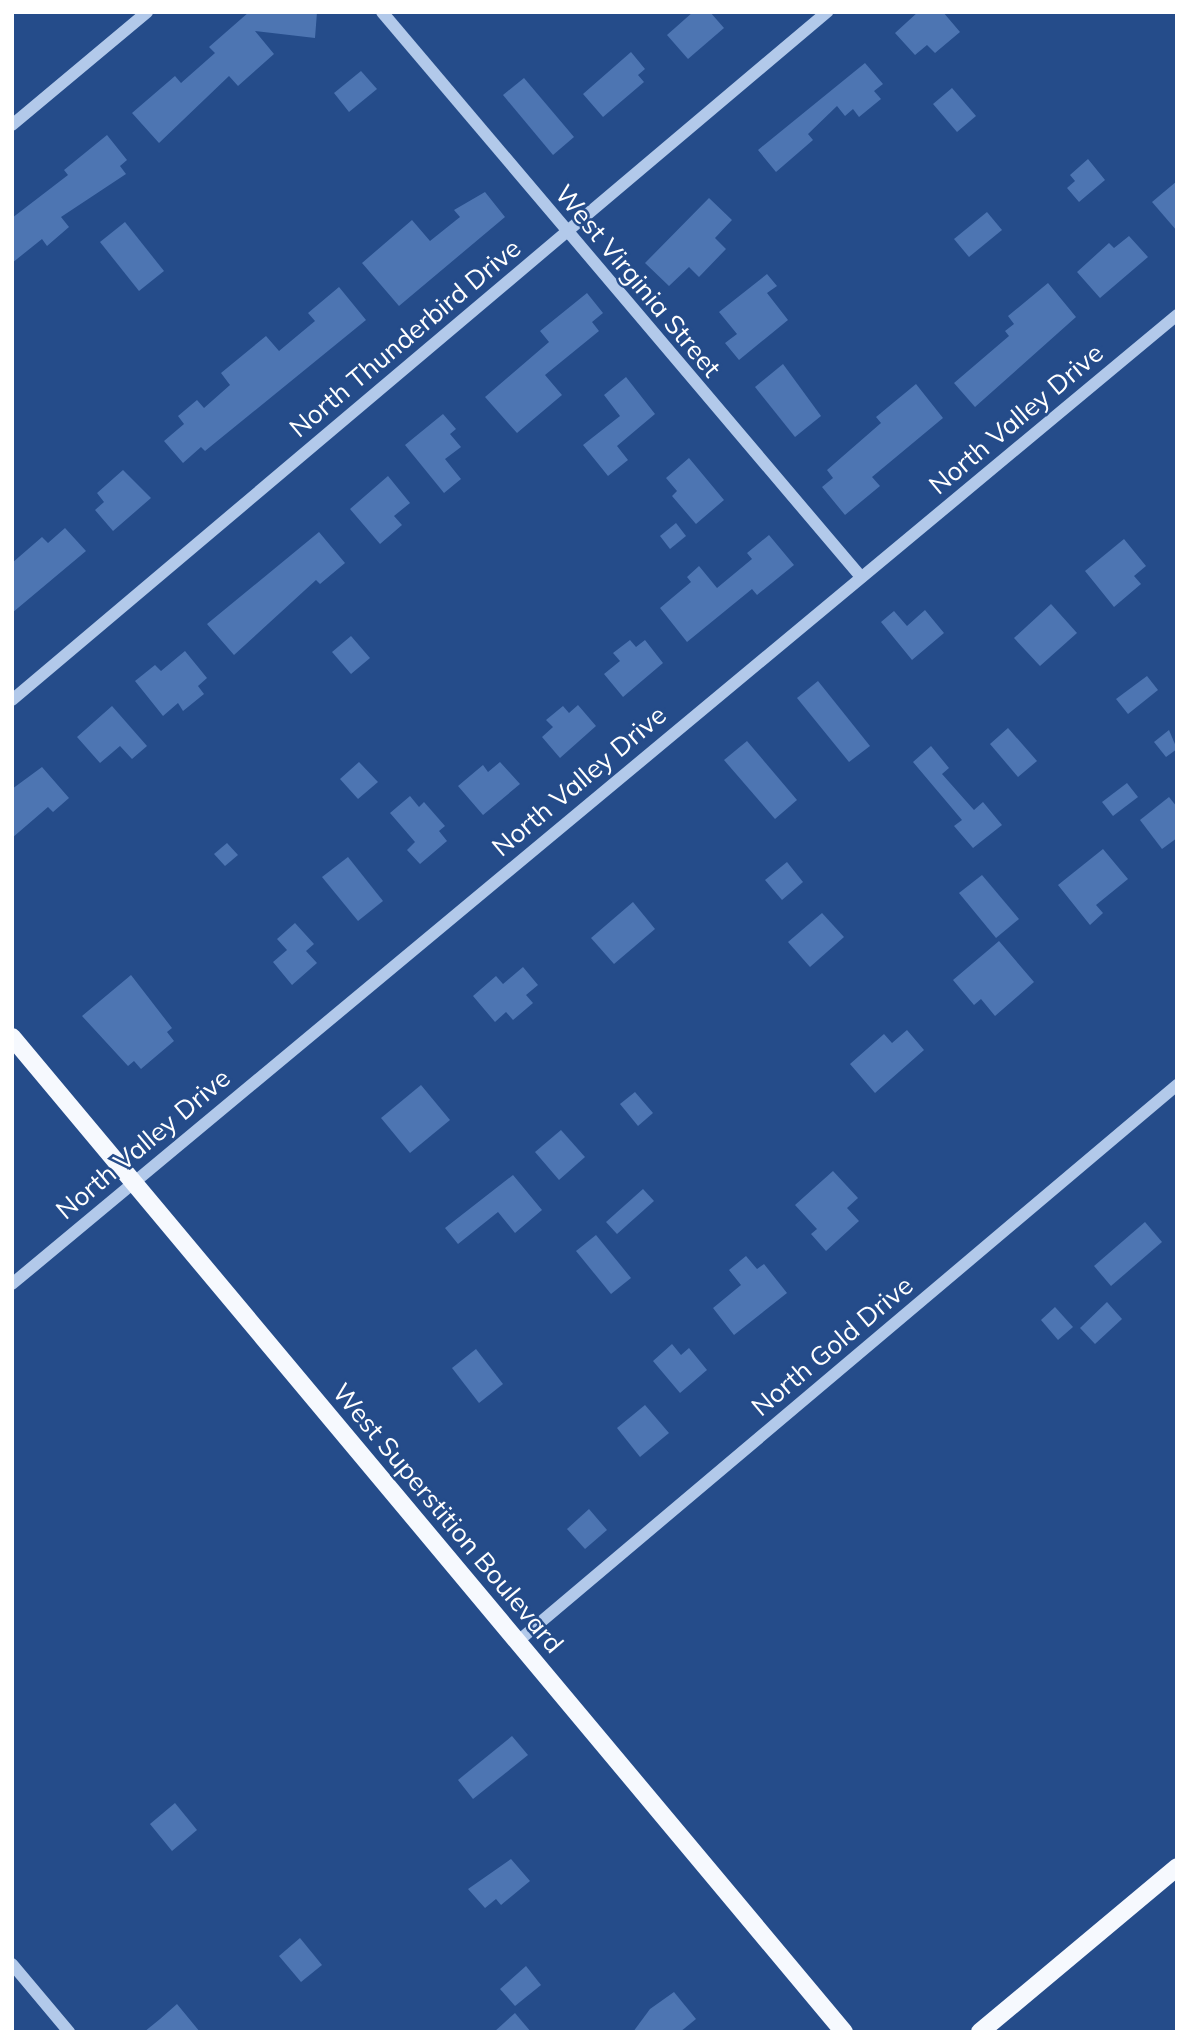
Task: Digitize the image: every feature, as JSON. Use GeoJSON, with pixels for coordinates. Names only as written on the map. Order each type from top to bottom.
{"type":"FeatureCollection","features":[{"type":"Feature","properties":{"kind":"main road","name":"West Superstition Boulevard"},"geometry":{"type":"LineString","coordinates":[[12,1037],[844,2032]]}},
{"type":"Feature","properties":{"kind":"main road"},"geometry":{"type":"LineString","coordinates":[[980,2032],[1177,1867]]}},
{"type":"Feature","properties":{"kind":"street"},"geometry":{"type":"LineString","coordinates":[[12,125],[147,12]]}},
{"type":"Feature","properties":{"kind":"street","name":"West Virginia Street"},"geometry":{"type":"LineString","coordinates":[[382,12],[861,577]]}},
{"type":"Feature","properties":{"kind":"street","name":"North Thunderbird Drive"},"geometry":{"type":"LineString","coordinates":[[12,700],[827,12]]}},
{"type":"Feature","properties":{"kind":"street","name":"North Valley Drive"},"geometry":{"type":"LineString","coordinates":[[12,1284],[1177,315]]}},
{"type":"Feature","properties":{"kind":"street","name":"North Gold Drive"},"geometry":{"type":"LineString","coordinates":[[517,1642],[1177,1085]]}},
{"type":"Feature","properties":{"kind":"street"},"geometry":{"type":"LineString","coordinates":[[12,1964],[61,2029]]}},
{"type":"Feature","properties":{"kind":"building"},"geometry":{"type":"Polygon","coordinates":[[[249,12],[317,12],[315,38],[255,31],[274,54],[238,86],[229,76],[159,143],[132,113],[175,76],[181,83],[215,53],[209,47],[249,12]]]}},
{"type":"Feature","properties":{"kind":"building"},"geometry":{"type":"Polygon","coordinates":[[[693,12],[710,12],[724,28],[688,59],[667,35],[693,12]]]}},
{"type":"Feature","properties":{"kind":"building"},"geometry":{"type":"Polygon","coordinates":[[[918,12],[943,12],[960,32],[935,53],[927,45],[915,55],[895,33],[918,12]]]}},
{"type":"Feature","properties":{"kind":"building"},"geometry":{"type":"Polygon","coordinates":[[[631,52],[645,69],[638,75],[644,82],[603,117],[583,94],[631,52]]]}},
{"type":"Feature","properties":{"kind":"building"},"geometry":{"type":"Polygon","coordinates":[[[865,63],[883,84],[874,91],[881,99],[859,117],[853,109],[845,116],[837,106],[808,134],[813,140],[776,172],[758,150],[865,63]]]}},
{"type":"Feature","properties":{"kind":"building"},"geometry":{"type":"Polygon","coordinates":[[[361,71],[377,89],[349,112],[334,93],[361,71]]]}},
{"type":"Feature","properties":{"kind":"building"},"geometry":{"type":"Polygon","coordinates":[[[524,78],[574,137],[553,155],[503,95],[524,78]]]}},
{"type":"Feature","properties":{"kind":"building"},"geometry":{"type":"Polygon","coordinates":[[[952,88],[976,116],[957,132],[933,104],[952,88]]]}},
{"type":"Feature","properties":{"kind":"building"},"geometry":{"type":"Polygon","coordinates":[[[107,135],[127,160],[120,166],[126,174],[61,217],[69,227],[47,246],[42,239],[12,263],[12,218],[68,175],[64,170],[107,135]]]}},
{"type":"Feature","properties":{"kind":"building"},"geometry":{"type":"Polygon","coordinates":[[[1088,159],[1105,180],[1079,202],[1067,188],[1075,181],[1070,175],[1088,159]]]}},
{"type":"Feature","properties":{"kind":"building"},"geometry":{"type":"Polygon","coordinates":[[[1177,181],[1177,231],[1152,202],[1177,181]]]}},
{"type":"Feature","properties":{"kind":"building"},"geometry":{"type":"Polygon","coordinates":[[[485,192],[505,217],[399,306],[362,263],[412,220],[430,241],[460,217],[454,210],[485,192]]]}},
{"type":"Feature","properties":{"kind":"building"},"geometry":{"type":"Polygon","coordinates":[[[709,198],[732,220],[715,238],[726,249],[699,277],[689,267],[669,286],[645,263],[709,198]]]}},
{"type":"Feature","properties":{"kind":"building"},"geometry":{"type":"Polygon","coordinates":[[[987,212],[1002,230],[969,257],[954,239],[987,212]]]}},
{"type":"Feature","properties":{"kind":"building"},"geometry":{"type":"Polygon","coordinates":[[[125,222],[164,271],[139,291],[100,242],[125,222]]]}},
{"type":"Feature","properties":{"kind":"building"},"geometry":{"type":"Polygon","coordinates":[[[1129,236],[1148,257],[1100,298],[1077,272],[1109,243],[1114,248],[1129,236]]]}},
{"type":"Feature","properties":{"kind":"building"},"geometry":{"type":"Polygon","coordinates":[[[767,274],[777,286],[767,293],[788,320],[739,360],[725,343],[737,334],[719,312],[767,274]]]}},
{"type":"Feature","properties":{"kind":"building"},"geometry":{"type":"Polygon","coordinates":[[[1048,283],[1076,317],[975,407],[954,383],[1009,336],[1005,331],[1014,324],[1008,316],[1048,283]]]}},
{"type":"Feature","properties":{"kind":"building"},"geometry":{"type":"Polygon","coordinates":[[[339,287],[366,320],[205,451],[201,447],[183,463],[164,441],[184,424],[178,416],[197,400],[204,408],[230,385],[221,373],[266,336],[279,351],[315,321],[308,313],[339,287]]]}},
{"type":"Feature","properties":{"kind":"building"},"geometry":{"type":"Polygon","coordinates":[[[587,293],[603,313],[592,322],[599,331],[545,375],[562,395],[517,433],[485,397],[549,342],[540,331],[587,293]]]}},
{"type":"Feature","properties":{"kind":"building"},"geometry":{"type":"Polygon","coordinates":[[[783,364],[821,416],[795,437],[755,387],[783,364]]]}},
{"type":"Feature","properties":{"kind":"building"},"geometry":{"type":"Polygon","coordinates":[[[626,377],[655,414],[617,446],[628,460],[608,476],[583,445],[620,416],[604,395],[626,377]]]}},
{"type":"Feature","properties":{"kind":"building"},"geometry":{"type":"Polygon","coordinates":[[[916,384],[943,418],[872,477],[880,486],[845,515],[822,487],[833,478],[827,470],[881,423],[876,417],[916,384]]]}},
{"type":"Feature","properties":{"kind":"building"},"geometry":{"type":"Polygon","coordinates":[[[443,414],[456,429],[450,434],[461,447],[445,459],[461,479],[444,493],[405,445],[443,414]]]}},
{"type":"Feature","properties":{"kind":"building"},"geometry":{"type":"Polygon","coordinates":[[[689,458],[724,500],[696,524],[672,496],[677,491],[666,478],[689,458]]]}},
{"type":"Feature","properties":{"kind":"building"},"geometry":{"type":"Polygon","coordinates":[[[123,470],[151,498],[113,531],[95,510],[104,502],[97,493],[123,470]]]}},
{"type":"Feature","properties":{"kind":"building"},"geometry":{"type":"Polygon","coordinates":[[[388,476],[410,503],[394,516],[402,525],[380,544],[350,509],[388,476]]]}},
{"type":"Feature","properties":{"kind":"building"},"geometry":{"type":"Polygon","coordinates":[[[676,523],[686,536],[670,549],[660,536],[676,523]]]}},
{"type":"Feature","properties":{"kind":"building"},"geometry":{"type":"Polygon","coordinates":[[[65,528],[86,551],[12,613],[12,563],[42,537],[48,543],[65,528]]]}},
{"type":"Feature","properties":{"kind":"building"},"geometry":{"type":"Polygon","coordinates":[[[319,532],[345,563],[320,584],[316,580],[234,655],[207,624],[319,532]]]}},
{"type":"Feature","properties":{"kind":"building"},"geometry":{"type":"Polygon","coordinates":[[[769,535],[794,565],[757,595],[752,589],[687,642],[660,608],[691,582],[687,577],[699,566],[717,588],[752,559],[747,553],[769,535]]]}},
{"type":"Feature","properties":{"kind":"building"},"geometry":{"type":"Polygon","coordinates":[[[1124,539],[1146,566],[1134,576],[1141,584],[1114,607],[1085,571],[1124,539]]]}},
{"type":"Feature","properties":{"kind":"building"},"geometry":{"type":"Polygon","coordinates":[[[1051,604],[1077,633],[1040,666],[1014,638],[1051,604]]]}},
{"type":"Feature","properties":{"kind":"building"},"geometry":{"type":"Polygon","coordinates":[[[925,610],[944,633],[912,660],[881,622],[894,611],[907,626],[925,610]]]}},
{"type":"Feature","properties":{"kind":"building"},"geometry":{"type":"Polygon","coordinates":[[[351,636],[370,658],[351,674],[332,652],[351,636]]]}},
{"type":"Feature","properties":{"kind":"building"},"geometry":{"type":"Polygon","coordinates":[[[630,640],[636,647],[645,640],[663,663],[623,697],[604,674],[620,661],[613,653],[630,640]]]}},
{"type":"Feature","properties":{"kind":"building"},"geometry":{"type":"Polygon","coordinates":[[[185,651],[207,678],[198,686],[204,694],[183,711],[178,703],[163,716],[135,681],[155,665],[161,671],[185,651]]]}},
{"type":"Feature","properties":{"kind":"building"},"geometry":{"type":"Polygon","coordinates":[[[1147,676],[1158,690],[1128,714],[1116,699],[1147,676]]]}},
{"type":"Feature","properties":{"kind":"building"},"geometry":{"type":"Polygon","coordinates":[[[818,681],[870,746],[849,762],[797,698],[818,681]]]}},
{"type":"Feature","properties":{"kind":"building"},"geometry":{"type":"Polygon","coordinates":[[[578,705],[596,726],[560,758],[542,737],[553,727],[546,720],[563,706],[569,713],[578,705]]]}},
{"type":"Feature","properties":{"kind":"building"},"geometry":{"type":"Polygon","coordinates":[[[112,706],[147,746],[132,759],[120,746],[100,763],[77,737],[112,706]]]}},
{"type":"Feature","properties":{"kind":"building"},"geometry":{"type":"Polygon","coordinates":[[[1008,728],[1037,761],[1018,777],[990,744],[1008,728]]]}},
{"type":"Feature","properties":{"kind":"building"},"geometry":{"type":"Polygon","coordinates":[[[1169,730],[1177,749],[1166,757],[1154,742],[1169,730]]]}},
{"type":"Feature","properties":{"kind":"building"},"geometry":{"type":"Polygon","coordinates":[[[747,741],[797,800],[775,819],[724,760],[747,741]]]}},
{"type":"Feature","properties":{"kind":"building"},"geometry":{"type":"Polygon","coordinates":[[[931,746],[949,768],[942,774],[974,810],[983,802],[1002,825],[973,848],[954,826],[962,820],[913,762],[931,746]]]}},
{"type":"Feature","properties":{"kind":"building"},"geometry":{"type":"Polygon","coordinates":[[[359,762],[378,782],[358,799],[340,779],[359,762]]]}},
{"type":"Feature","properties":{"kind":"building"},"geometry":{"type":"Polygon","coordinates":[[[500,762],[520,784],[483,815],[458,786],[483,765],[488,772],[500,762]]]}},
{"type":"Feature","properties":{"kind":"building"},"geometry":{"type":"Polygon","coordinates":[[[42,767],[69,798],[53,812],[48,807],[12,838],[12,789],[42,767]]]}},
{"type":"Feature","properties":{"kind":"building"},"geometry":{"type":"Polygon","coordinates":[[[1127,783],[1138,797],[1113,816],[1102,802],[1127,783]]]}},
{"type":"Feature","properties":{"kind":"building"},"geometry":{"type":"Polygon","coordinates":[[[410,796],[419,807],[424,802],[445,826],[439,831],[447,841],[420,864],[407,850],[415,842],[390,813],[410,796]]]}},
{"type":"Feature","properties":{"kind":"building"},"geometry":{"type":"Polygon","coordinates":[[[1169,797],[1177,807],[1177,838],[1162,849],[1140,820],[1169,797]]]}},
{"type":"Feature","properties":{"kind":"building"},"geometry":{"type":"Polygon","coordinates":[[[227,843],[238,855],[225,866],[214,854],[227,843]]]}},
{"type":"Feature","properties":{"kind":"building"},"geometry":{"type":"Polygon","coordinates":[[[1103,849],[1128,879],[1096,905],[1103,913],[1090,925],[1058,885],[1103,849]]]}},
{"type":"Feature","properties":{"kind":"building"},"geometry":{"type":"Polygon","coordinates":[[[348,857],[383,901],[358,921],[322,877],[348,857]]]}},
{"type":"Feature","properties":{"kind":"building"},"geometry":{"type":"Polygon","coordinates":[[[787,862],[803,882],[782,900],[765,880],[787,862]]]}},
{"type":"Feature","properties":{"kind":"building"},"geometry":{"type":"Polygon","coordinates":[[[982,875],[1019,919],[996,938],[959,893],[982,875]]]}},
{"type":"Feature","properties":{"kind":"building"},"geometry":{"type":"Polygon","coordinates":[[[633,902],[655,929],[614,964],[591,938],[633,902]]]}},
{"type":"Feature","properties":{"kind":"building"},"geometry":{"type":"Polygon","coordinates":[[[822,913],[844,937],[810,967],[788,942],[822,913]]]}},
{"type":"Feature","properties":{"kind":"building"},"geometry":{"type":"Polygon","coordinates":[[[295,923],[314,944],[306,951],[317,963],[292,985],[273,962],[287,950],[277,939],[295,923]]]}},
{"type":"Feature","properties":{"kind":"building"},"geometry":{"type":"Polygon","coordinates":[[[999,941],[1034,982],[995,1016],[981,999],[974,1005],[953,980],[999,941]]]}},
{"type":"Feature","properties":{"kind":"building"},"geometry":{"type":"Polygon","coordinates":[[[523,967],[538,985],[526,995],[533,1003],[513,1020],[506,1012],[495,1022],[473,996],[496,976],[503,984],[523,967]]]}},
{"type":"Feature","properties":{"kind":"building"},"geometry":{"type":"Polygon","coordinates":[[[131,975],[172,1028],[167,1032],[174,1041],[141,1069],[134,1061],[128,1066],[82,1016],[131,975]]]}},
{"type":"Feature","properties":{"kind":"building"},"geometry":{"type":"Polygon","coordinates":[[[907,1030],[924,1050],[875,1093],[850,1064],[884,1034],[892,1043],[907,1030]]]}},
{"type":"Feature","properties":{"kind":"building"},"geometry":{"type":"Polygon","coordinates":[[[421,1085],[450,1120],[410,1153],[381,1118],[421,1085]]]}},
{"type":"Feature","properties":{"kind":"building"},"geometry":{"type":"Polygon","coordinates":[[[635,1092],[653,1113],[638,1126],[620,1104],[635,1092]]]}},
{"type":"Feature","properties":{"kind":"building"},"geometry":{"type":"Polygon","coordinates":[[[561,1130],[585,1157],[559,1180],[535,1152],[561,1130]]]}},
{"type":"Feature","properties":{"kind":"building"},"geometry":{"type":"Polygon","coordinates":[[[833,1171],[858,1198],[847,1208],[859,1221],[826,1251],[811,1234],[817,1229],[795,1205],[833,1171]]]}},
{"type":"Feature","properties":{"kind":"building"},"geometry":{"type":"Polygon","coordinates":[[[513,1175],[542,1210],[515,1233],[498,1212],[458,1244],[445,1228],[513,1175]]]}},
{"type":"Feature","properties":{"kind":"building"},"geometry":{"type":"Polygon","coordinates":[[[643,1189],[654,1201],[617,1234],[606,1222],[643,1189]]]}},
{"type":"Feature","properties":{"kind":"building"},"geometry":{"type":"Polygon","coordinates":[[[1145,1222],[1162,1242],[1111,1286],[1094,1266],[1145,1222]]]}},
{"type":"Feature","properties":{"kind":"building"},"geometry":{"type":"Polygon","coordinates":[[[596,1235],[631,1278],[611,1294],[576,1251],[596,1235]]]}},
{"type":"Feature","properties":{"kind":"building"},"geometry":{"type":"Polygon","coordinates":[[[746,1256],[757,1269],[764,1264],[787,1293],[734,1335],[713,1308],[741,1285],[729,1270],[746,1256]]]}},
{"type":"Feature","properties":{"kind":"building"},"geometry":{"type":"Polygon","coordinates":[[[1107,1302],[1122,1319],[1095,1344],[1080,1328],[1107,1302]]]}},
{"type":"Feature","properties":{"kind":"building"},"geometry":{"type":"Polygon","coordinates":[[[1055,1307],[1073,1327],[1058,1340],[1041,1320],[1055,1307]]]}},
{"type":"Feature","properties":{"kind":"building"},"geometry":{"type":"Polygon","coordinates":[[[672,1344],[681,1355],[689,1348],[707,1370],[680,1393],[653,1361],[672,1344]]]}},
{"type":"Feature","properties":{"kind":"building"},"geometry":{"type":"Polygon","coordinates":[[[476,1349],[503,1384],[479,1403],[452,1368],[476,1349]]]}},
{"type":"Feature","properties":{"kind":"building"},"geometry":{"type":"Polygon","coordinates":[[[645,1405],[669,1433],[640,1457],[617,1428],[645,1405]]]}},
{"type":"Feature","properties":{"kind":"building"},"geometry":{"type":"Polygon","coordinates":[[[589,1509],[607,1530],[585,1549],[567,1529],[589,1509]]]}},
{"type":"Feature","properties":{"kind":"building"},"geometry":{"type":"Polygon","coordinates":[[[512,1736],[528,1755],[473,1799],[458,1780],[512,1736]]]}},
{"type":"Feature","properties":{"kind":"building"},"geometry":{"type":"Polygon","coordinates":[[[175,1803],[197,1830],[172,1851],[150,1824],[175,1803]]]}},
{"type":"Feature","properties":{"kind":"building"},"geometry":{"type":"Polygon","coordinates":[[[511,1859],[530,1881],[501,1905],[496,1899],[485,1908],[468,1889],[511,1859]]]}},
{"type":"Feature","properties":{"kind":"building"},"geometry":{"type":"Polygon","coordinates":[[[300,1938],[322,1965],[301,1982],[279,1956],[300,1938]]]}},
{"type":"Feature","properties":{"kind":"building"},"geometry":{"type":"Polygon","coordinates":[[[526,1966],[541,1985],[515,2006],[500,1989],[526,1966]]]}},
{"type":"Feature","properties":{"kind":"building"},"geometry":{"type":"Polygon","coordinates":[[[674,1992],[696,2019],[680,2032],[633,2032],[650,2009],[674,1992]]]}},
{"type":"Feature","properties":{"kind":"building"},"geometry":{"type":"Polygon","coordinates":[[[177,2004],[200,2032],[144,2032],[160,2019],[177,2004]]]}},
{"type":"Feature","properties":{"kind":"building"},"geometry":{"type":"Polygon","coordinates":[[[515,2013],[531,2032],[494,2032],[515,2013]]]}}]}
